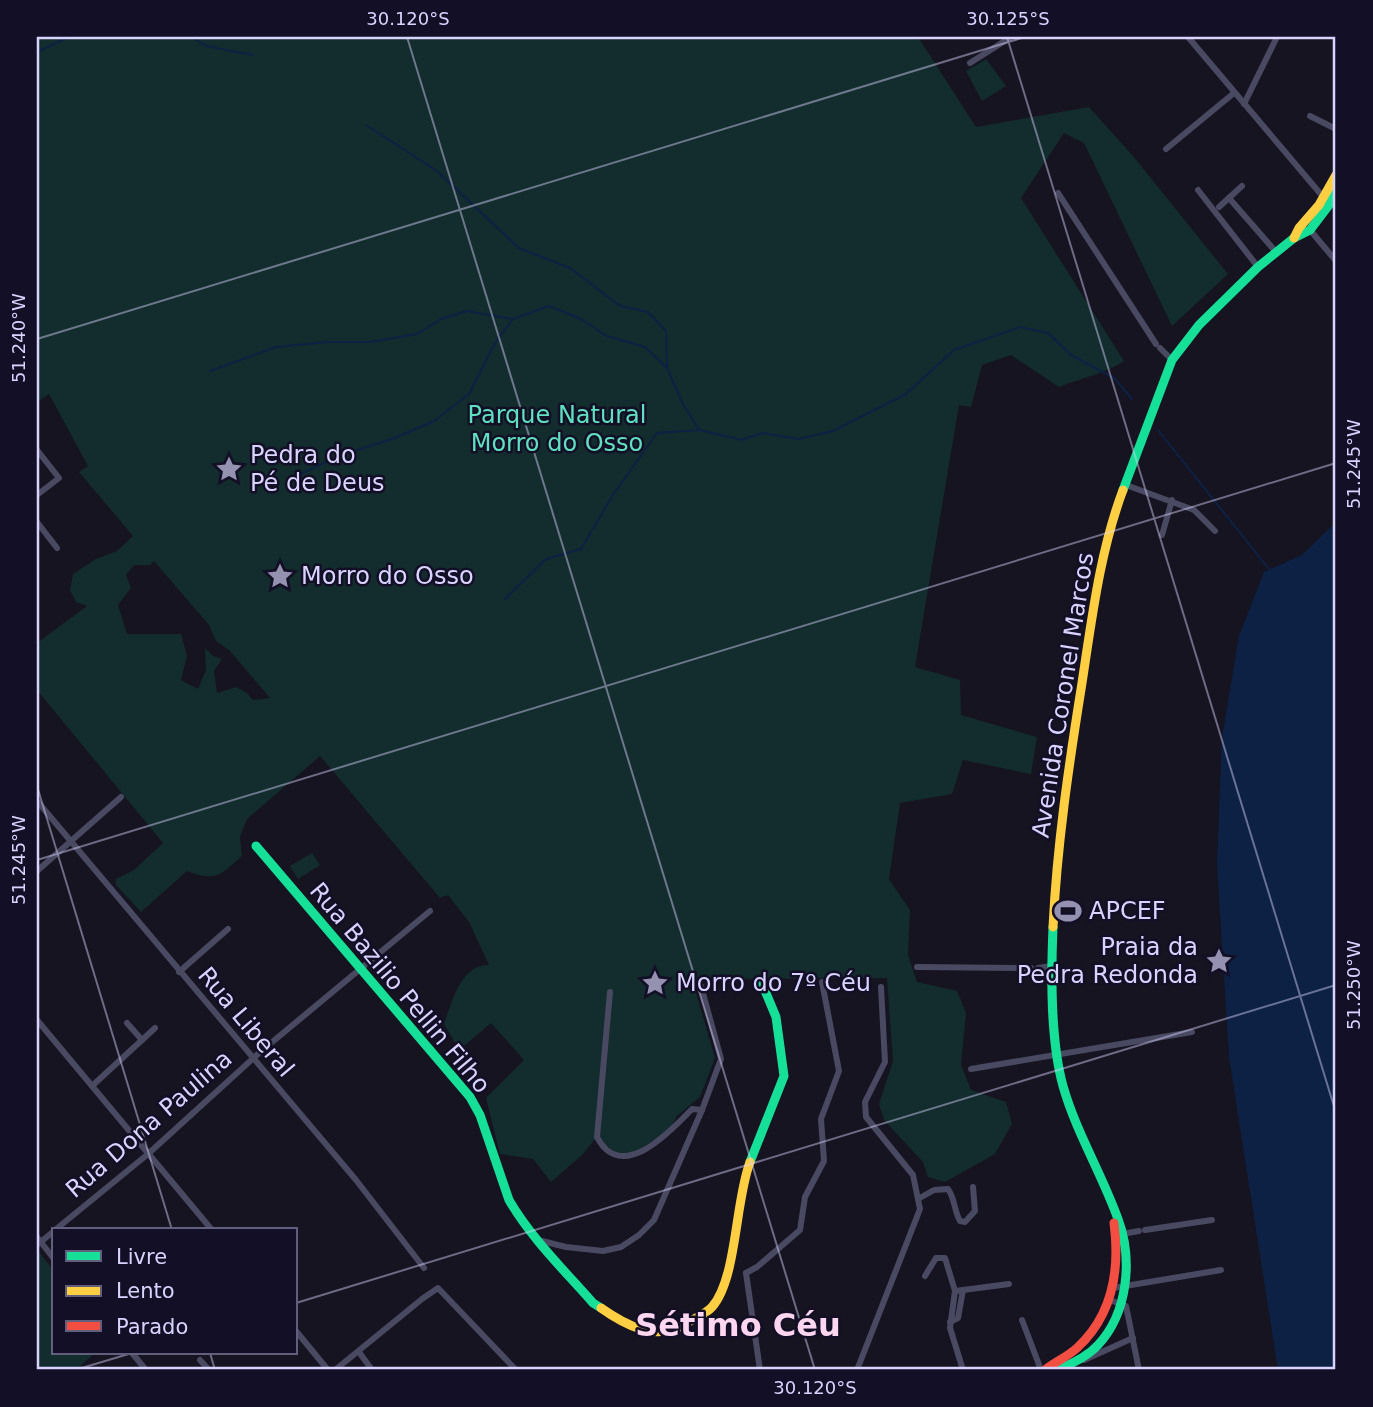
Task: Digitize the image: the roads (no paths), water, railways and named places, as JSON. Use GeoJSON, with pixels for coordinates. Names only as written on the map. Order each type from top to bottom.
{"type":"FeatureCollection","features":[{"type":"Feature","properties":{"kind":"main road","name":"Avenida Coronel Marcos"},"geometry":{"type":"LineString","coordinates":[[1294,238],[1336,175]]}},
{"type":"Feature","properties":{"kind":"main road","name":"Avenida Coronel Marcos"},"geometry":{"type":"LineString","coordinates":[[1101,1342],[1122,1303],[1126,1285],[1122,1234],[1094,1160],[1069,1106],[1058,1054],[1051,967],[1055,879],[1071,748],[1095,596],[1105,548],[1172,360],[1199,326],[1258,267],[1294,238],[1310,230],[1336,192]]}},
{"type":"Feature","properties":{"kind":"main road","name":"Rua Bazilio Pellin Filho"},"geometry":{"type":"LineString","coordinates":[[256,846],[470,1097],[480,1115],[509,1200],[536,1239],[593,1303],[622,1323],[636,1329],[658,1332],[680,1327],[696,1319],[712,1307],[723,1290],[731,1268],[743,1181],[784,1076],[776,1017],[761,981]]}},
{"type":"Feature","properties":{"kind":"main road","name":"Avenida Coronel Marcos"},"geometry":{"type":"LineString","coordinates":[[1043,1370],[1074,1350],[1104,1315],[1113,1288],[1117,1248],[1113,1211]]}},
{"type":"Feature","properties":{"kind":"main road"},"geometry":{"type":"LineString","coordinates":[[1104,1315],[1098,1331],[1101,1342],[1108,1350]]}},
{"type":"Feature","properties":{"kind":"main road"},"geometry":{"type":"LineString","coordinates":[[1058,1370],[1072,1365],[1101,1342]]}},
{"type":"Feature","properties":{"kind":"street"},"geometry":{"type":"LineString","coordinates":[[970,63],[1011,37]]}},
{"type":"Feature","properties":{"kind":"street"},"geometry":{"type":"LineString","coordinates":[[1188,37],[1323,198],[1331,197],[1336,192]]}},
{"type":"Feature","properties":{"kind":"street"},"geometry":{"type":"LineString","coordinates":[[1244,104],[1277,37]]}},
{"type":"Feature","properties":{"kind":"street"},"geometry":{"type":"LineString","coordinates":[[1166,149],[1234,93]]}},
{"type":"Feature","properties":{"kind":"street"},"geometry":{"type":"LineString","coordinates":[[1310,116],[1336,129]]}},
{"type":"Feature","properties":{"kind":"street"},"geometry":{"type":"LineString","coordinates":[[1219,207],[1242,186]]}},
{"type":"Feature","properties":{"kind":"street"},"geometry":{"type":"LineString","coordinates":[[1198,190],[1258,267]]}},
{"type":"Feature","properties":{"kind":"street"},"geometry":{"type":"LineString","coordinates":[[1058,193],[1158,346],[1172,360]]}},
{"type":"Feature","properties":{"kind":"street"},"geometry":{"type":"LineString","coordinates":[[1229,198],[1276,252]]}},
{"type":"Feature","properties":{"kind":"street"},"geometry":{"type":"LineString","coordinates":[[1310,230],[1336,261]]}},
{"type":"Feature","properties":{"kind":"street"},"geometry":{"type":"LineString","coordinates":[[37,450],[59,478],[37,495]]}},
{"type":"Feature","properties":{"kind":"street"},"geometry":{"type":"LineString","coordinates":[[1126,485],[1194,510],[1215,531]]}},
{"type":"Feature","properties":{"kind":"street"},"geometry":{"type":"LineString","coordinates":[[1162,535],[1172,500]]}},
{"type":"Feature","properties":{"kind":"street"},"geometry":{"type":"LineString","coordinates":[[37,522],[57,548]]}},
{"type":"Feature","properties":{"kind":"street"},"geometry":{"type":"LineString","coordinates":[[37,871],[121,797]]}},
{"type":"Feature","properties":{"kind":"street","name":"Rua Liberal"},"geometry":{"type":"LineString","coordinates":[[37,801],[356,1180],[424,1268]]}},
{"type":"Feature","properties":{"kind":"street","name":"Rua Dona Paulina"},"geometry":{"type":"LineString","coordinates":[[56,1228],[148,1154],[252,1059],[430,911]]}},
{"type":"Feature","properties":{"kind":"street"},"geometry":{"type":"LineString","coordinates":[[179,972],[228,929]]}},
{"type":"Feature","properties":{"kind":"street"},"geometry":{"type":"LineString","coordinates":[[917,967],[1051,967]]}},
{"type":"Feature","properties":{"kind":"street"},"geometry":{"type":"LineString","coordinates":[[731,1268],[746,1273],[757,1267],[800,1230],[804,1197],[824,1161],[821,1119],[839,1070],[822,982]]}},
{"type":"Feature","properties":{"kind":"street"},"geometry":{"type":"LineString","coordinates":[[536,1239],[566,1247],[603,1251],[621,1247],[639,1235],[654,1220],[721,1059],[701,986]]}},
{"type":"Feature","properties":{"kind":"street"},"geometry":{"type":"LineString","coordinates":[[857,1370],[920,1210],[913,1175],[866,1116],[865,1102],[886,1062],[881,987]]}},
{"type":"Feature","properties":{"kind":"street"},"geometry":{"type":"LineString","coordinates":[[610,992],[597,1137],[608,1152],[615,1156],[633,1155],[668,1135],[691,1109],[702,1110]]}},
{"type":"Feature","properties":{"kind":"street"},"geometry":{"type":"LineString","coordinates":[[37,1020],[210,1228]]}},
{"type":"Feature","properties":{"kind":"street"},"geometry":{"type":"LineString","coordinates":[[127,1023],[142,1040]]}},
{"type":"Feature","properties":{"kind":"street"},"geometry":{"type":"LineString","coordinates":[[92,1086],[155,1028]]}},
{"type":"Feature","properties":{"kind":"street"},"geometry":{"type":"LineString","coordinates":[[971,1069],[1192,1032]]}},
{"type":"Feature","properties":{"kind":"street"},"geometry":{"type":"LineString","coordinates":[[918,1199],[934,1190],[948,1189],[952,1194],[955,1214],[960,1221],[965,1222],[975,1211],[973,1187]]}},
{"type":"Feature","properties":{"kind":"street"},"geometry":{"type":"LineString","coordinates":[[1122,1234],[1212,1220]]}},
{"type":"Feature","properties":{"kind":"street"},"geometry":{"type":"LineString","coordinates":[[38,1241],[52,1257]]}},
{"type":"Feature","properties":{"kind":"street"},"geometry":{"type":"LineString","coordinates":[[925,1276],[936,1258],[945,1258],[955,1291],[950,1322],[951,1335],[962,1370]]}},
{"type":"Feature","properties":{"kind":"street"},"geometry":{"type":"LineString","coordinates":[[1113,1288],[1221,1270]]}},
{"type":"Feature","properties":{"kind":"street"},"geometry":{"type":"LineString","coordinates":[[746,1273],[760,1370]]}},
{"type":"Feature","properties":{"kind":"street"},"geometry":{"type":"LineString","coordinates":[[955,1291],[1009,1284]]}},
{"type":"Feature","properties":{"kind":"street"},"geometry":{"type":"LineString","coordinates":[[335,1370],[438,1288],[516,1370]]}},
{"type":"Feature","properties":{"kind":"street"},"geometry":{"type":"LineString","coordinates":[[950,1322],[958,1318],[964,1290]]}},
{"type":"Feature","properties":{"kind":"street"},"geometry":{"type":"LineString","coordinates":[[1110,1300],[1126,1306],[1139,1370]]}},
{"type":"Feature","properties":{"kind":"street"},"geometry":{"type":"LineString","coordinates":[[1022,1320],[1043,1370]]}},
{"type":"Feature","properties":{"kind":"street"},"geometry":{"type":"LineString","coordinates":[[298,1333],[328,1370]]}},
{"type":"Feature","properties":{"kind":"street"},"geometry":{"type":"LineString","coordinates":[[1072,1365],[1133,1338]]}},
{"type":"Feature","properties":{"kind":"street"},"geometry":{"type":"LineString","coordinates":[[359,1352],[372,1370]]}},
{"type":"Feature","properties":{"kind":"street"},"geometry":{"type":"LineString","coordinates":[[133,1354],[146,1370]]}},
{"type":"Feature","properties":{"kind":"street"},"geometry":{"type":"LineString","coordinates":[[200,1360],[209,1370]]}},
{"type":"Feature","properties":{"kind":"water"},"geometry":{"type":"Polygon","coordinates":[[[1336,522],[1336,1370],[1278,1370],[1229,1057],[1217,865],[1222,738],[1239,636],[1264,572],[1302,555],[1336,522]]]}},
{"type":"Feature","properties":{"kind":"waterway"},"geometry":{"type":"LineString","coordinates":[[37,52],[69,37]]}},
{"type":"Feature","properties":{"kind":"waterway"},"geometry":{"type":"LineString","coordinates":[[192,37],[206,46],[253,55]]}},
{"type":"Feature","properties":{"kind":"waterway"},"geometry":{"type":"LineString","coordinates":[[366,125],[437,171],[519,248],[570,268],[620,306],[648,312],[666,331],[667,366]]}},
{"type":"Feature","properties":{"kind":"waterway"},"geometry":{"type":"LineString","coordinates":[[292,478],[339,456],[395,438],[434,421],[469,394],[495,343],[513,319],[549,306],[581,319],[607,336],[645,347],[667,368],[682,402],[699,430],[742,440],[762,433],[799,439],[833,431],[906,394],[954,350],[1020,327],[1048,333],[1071,355],[1114,378],[1132,399]]}},
{"type":"Feature","properties":{"kind":"waterway"},"geometry":{"type":"LineString","coordinates":[[210,371],[276,347],[327,342],[371,342],[417,334],[441,319],[467,311],[513,319]]}},
{"type":"Feature","properties":{"kind":"waterway"},"geometry":{"type":"LineString","coordinates":[[505,599],[546,559],[581,549],[613,495],[657,433],[699,430]]}},
{"type":"Feature","properties":{"kind":"waterway"},"geometry":{"type":"LineString","coordinates":[[1158,430],[1269,569]]}},
{"type":"Feature","properties":{"kind":"place","name":"Pedra do Pé de Deus"},"geometry":{"type":"Point","coordinates":[229,469]}},
{"type":"Feature","properties":{"kind":"place","name":"Morro do Osso"},"geometry":{"type":"Point","coordinates":[280,576]}},
{"type":"Feature","properties":{"kind":"place","name":"APCEF"},"geometry":{"type":"Point","coordinates":[1068,911]}},
{"type":"Feature","properties":{"kind":"place","name":"Praia da Pedra Redonda"},"geometry":{"type":"Point","coordinates":[1219,961]}},
{"type":"Feature","properties":{"kind":"place","name":"Morro do 7º Céu"},"geometry":{"type":"Point","coordinates":[655,983]}},
{"type":"Feature","properties":{"kind":"district","name":"Sétimo Céu"},"geometry":{"type":"Point","coordinates":[738,1325]}},
{"type":"Feature","properties":{"kind":"park label","name":"Parque Natural Morro do Osso"},"geometry":{"type":"Point","coordinates":[557,429]}}]}
